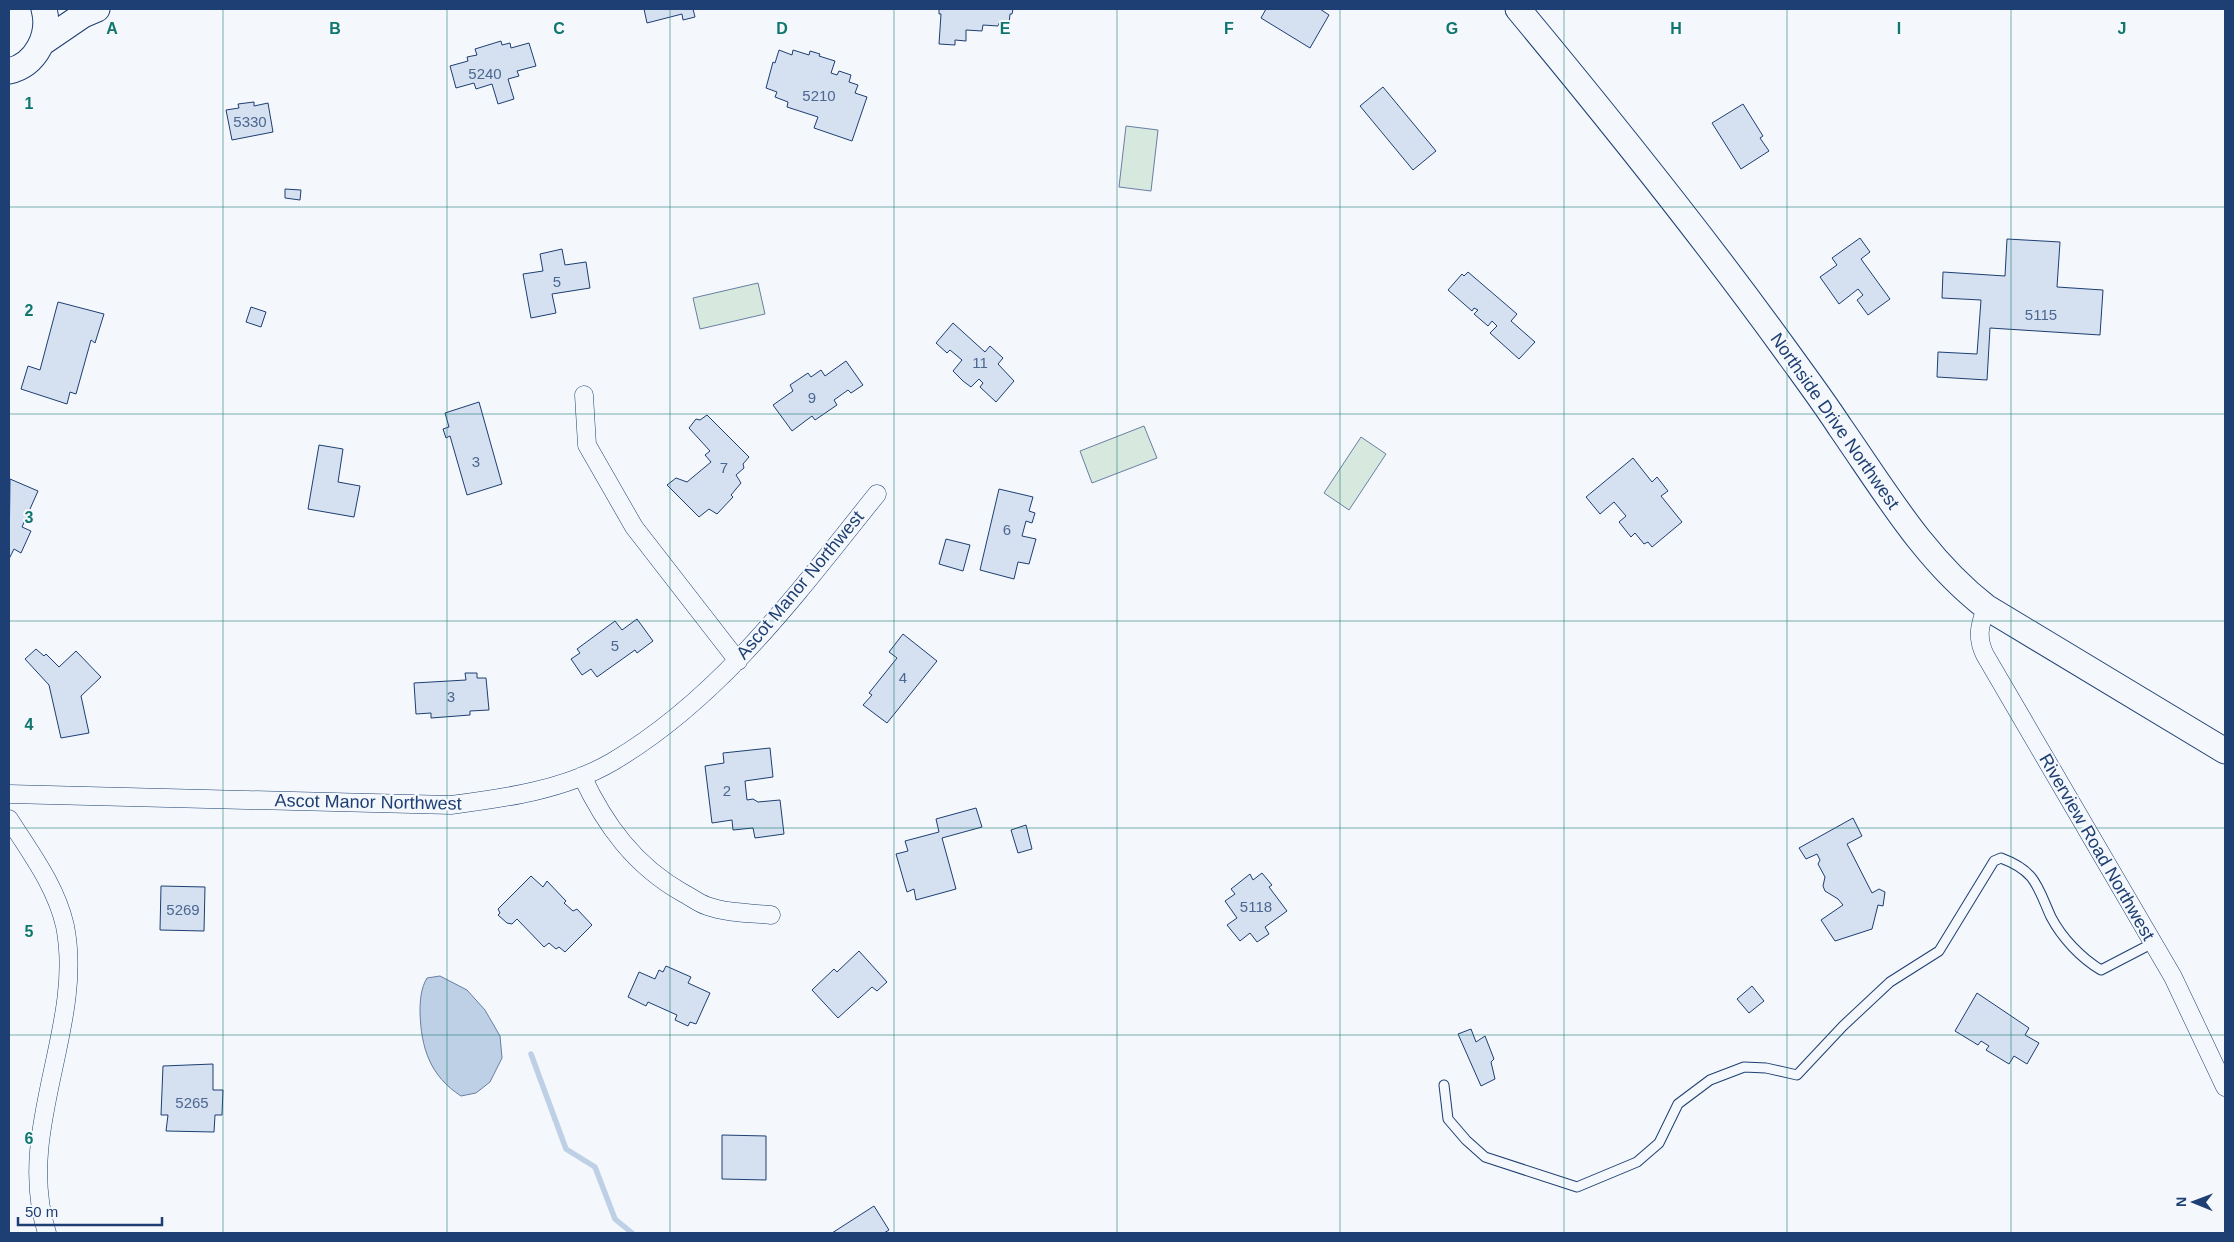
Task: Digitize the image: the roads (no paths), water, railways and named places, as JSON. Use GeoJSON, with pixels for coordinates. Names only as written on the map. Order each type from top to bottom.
{"type":"FeatureCollection","features":[{"type":"Feature","properties":{"kind":"main road"},"geometry":{"type":"LineString","coordinates":[[42,43],[46,17],[44,9]]}},
{"type":"Feature","properties":{"kind":"main road"},"geometry":{"type":"LineString","coordinates":[[11,73],[29,61],[42,43],[83,14],[97,9]]}},
{"type":"Feature","properties":{"kind":"main road","name":"Northside Drive Northwest"},"geometry":{"type":"LineString","coordinates":[[1518,9],[1624,136],[1732,276],[1840,426],[1891,502],[1951,577],[1986,607],[2225,752]]}},
{"type":"Feature","properties":{"kind":"street"},"geometry":{"type":"LineString","coordinates":[[584,395],[587,446],[634,527],[738,661]]}},
{"type":"Feature","properties":{"kind":"street","name":"Ascot Manor Northwest"},"geometry":{"type":"LineString","coordinates":[[9,794],[451,805],[518,796],[582,776],[611,762],[653,734],[697,699],[738,661],[775,621],[877,494]]}},
{"type":"Feature","properties":{"kind":"street","name":"Riverview Road Northwest"},"geometry":{"type":"LineString","coordinates":[[1986,607],[1978,635],[1984,655],[2173,977],[2225,1087]]}},
{"type":"Feature","properties":{"kind":"street"},"geometry":{"type":"LineString","coordinates":[[582,776],[596,806],[612,831],[631,853],[666,883],[705,905],[726,911],[771,915]]}},
{"type":"Feature","properties":{"kind":"street"},"geometry":{"type":"LineString","coordinates":[[9,819],[45,876],[58,903],[65,926],[67,960],[66,998],[42,1119],[38,1172],[42,1216],[47,1233]]}},
{"type":"Feature","properties":{"kind":"lane"},"geometry":{"type":"LineString","coordinates":[[1444,1085],[1448,1118],[1466,1140],[1486,1158],[1526,1169],[1577,1187],[1637,1162],[1659,1144],[1678,1104],[1710,1080],[1744,1066],[1766,1068],[1797,1075],[1843,1026],[1890,982],[1939,950],[1994,861],[2001,858],[2025,869],[2040,888],[2052,918],[2068,942],[2090,964],[2101,970],[2153,943]]}},
{"type":"Feature","properties":{"kind":"water"},"geometry":{"type":"Polygon","coordinates":[[[440,976],[467,990],[485,1010],[500,1036],[502,1058],[490,1082],[476,1093],[461,1096],[450,1088],[435,1070],[425,1049],[421,1025],[421,994],[427,978],[440,976]]]}},
{"type":"Feature","properties":{"kind":"waterway"},"geometry":{"type":"LineString","coordinates":[[531,1054],[566,1149],[595,1167],[615,1219],[632,1233]]}}]}
